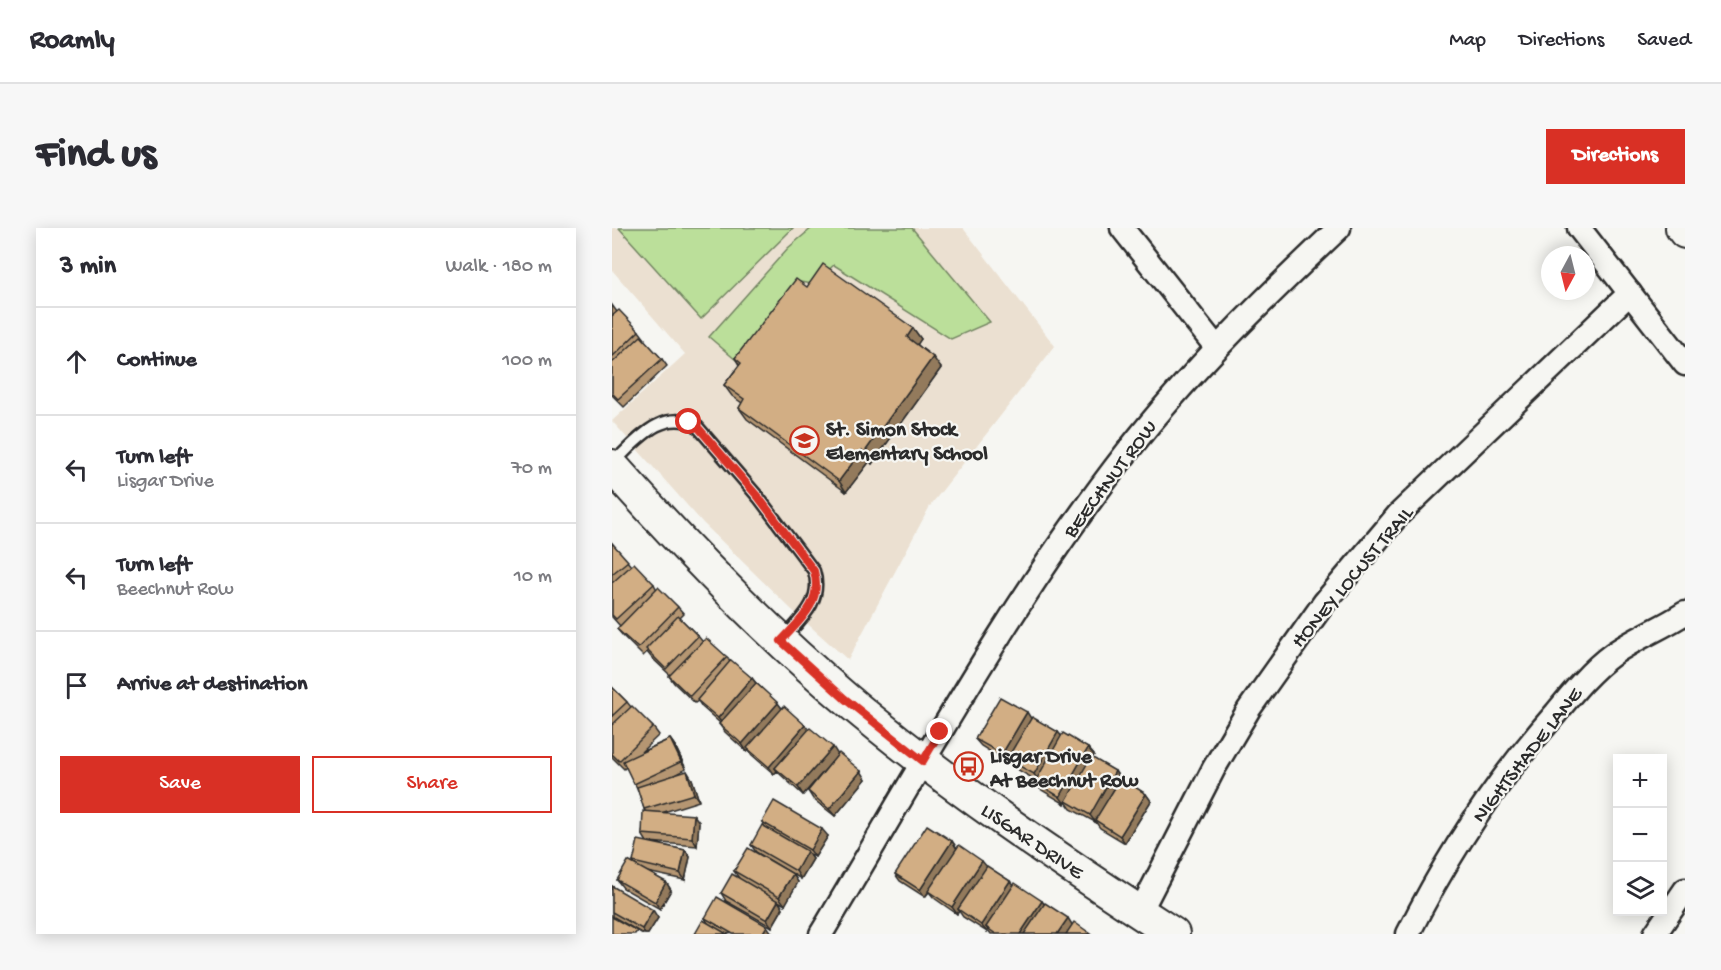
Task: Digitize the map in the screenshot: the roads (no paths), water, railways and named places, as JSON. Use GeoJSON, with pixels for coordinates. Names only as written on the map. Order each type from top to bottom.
{"type":"FeatureCollection","features":[{"type":"Feature","properties":{"kind":"street"},"geometry":{"type":"LineString","coordinates":[[1122,228],[1216,347]]}},
{"type":"Feature","properties":{"kind":"street","name":"BEECHNUT ROW"},"geometry":{"type":"LineString","coordinates":[[821,934],[923,761],[1063,537],[1128,451],[1216,347],[1339,228]]}},
{"type":"Feature","properties":{"kind":"street"},"geometry":{"type":"LineString","coordinates":[[1579,228],[1685,364]]}},
{"type":"Feature","properties":{"kind":"street"},"geometry":{"type":"LineString","coordinates":[[1682,228],[1685,232]]}},
{"type":"Feature","properties":{"kind":"street","name":"HONEY LOCUST TRAIL"},"geometry":{"type":"LineString","coordinates":[[1140,912],[1238,729],[1283,658],[1324,603],[1398,515],[1630,293]]}},
{"type":"Feature","properties":{"kind":"street","name":"LISGAR DRIVE"},"geometry":{"type":"LineString","coordinates":[[612,465],[712,574],[845,699],[923,761],[1007,823],[1173,934]]}},
{"type":"Feature","properties":{"kind":"street","name":"NIGHTSHADE LANE"},"geometry":{"type":"LineString","coordinates":[[1408,934],[1430,892],[1475,818],[1536,735],[1579,686],[1614,654],[1685,613]]}},
{"type":"Feature","properties":{"kind":"street"},"geometry":{"type":"LineString","coordinates":[[1655,934],[1685,890]]}},
{"type":"Feature","properties":{"kind":"lane"},"geometry":{"type":"LineString","coordinates":[[612,465],[664,421],[682,420],[696,425],[759,498],[814,571],[818,582],[814,600],[781,641]]}},
{"type":"Feature","properties":{"kind":"place","name":"St. Simon Stock Elementary School"},"geometry":{"type":"Point","coordinates":[805,440]}},
{"type":"Feature","properties":{"kind":"place","name":"Lisgar Drive At Beechnut Row"},"geometry":{"type":"Point","coordinates":[969,767]}}]}
